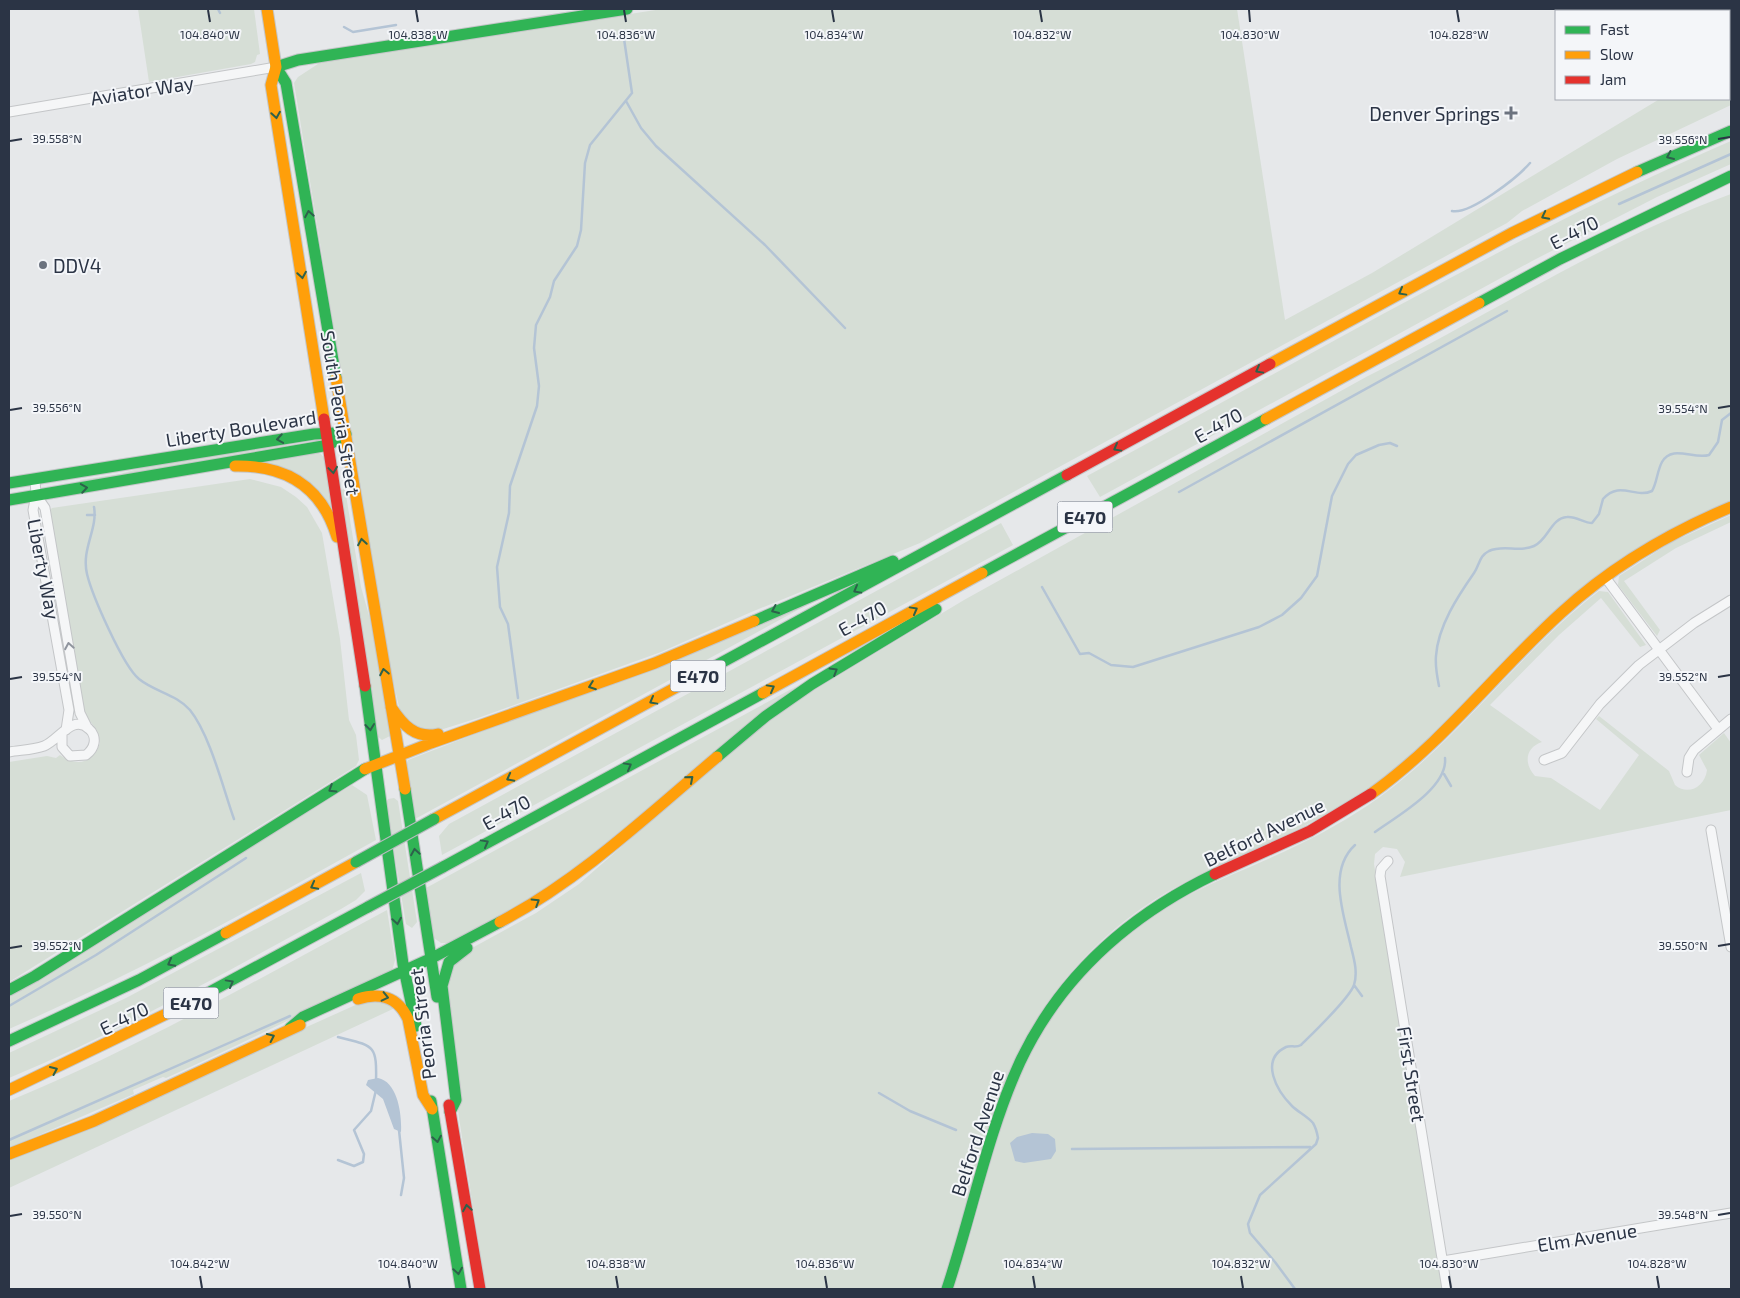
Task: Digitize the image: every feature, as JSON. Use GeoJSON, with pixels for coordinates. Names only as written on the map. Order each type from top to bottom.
{"type":"FeatureCollection","features":[{"type":"Feature","properties":{"kind":"main road","name":"South Peoria Street"},"geometry":{"type":"LineString","coordinates":[[267,9],[276,67],[286,83],[399,755]]}},
{"type":"Feature","properties":{"kind":"main road"},"geometry":{"type":"LineString","coordinates":[[276,67],[298,60],[627,9]]}},
{"type":"Feature","properties":{"kind":"main road","name":"South Peoria Street"},"geometry":{"type":"LineString","coordinates":[[276,67],[271,85],[359,635],[374,765]]}},
{"type":"Feature","properties":{"kind":"main road","name":"E-470"},"geometry":{"type":"LineString","coordinates":[[9,1041],[132,983],[1520,229],[1622,178],[1731,131]]}},
{"type":"Feature","properties":{"kind":"main road","name":"E-470"},"geometry":{"type":"LineString","coordinates":[[9,1090],[145,1027],[443,867],[1560,258],[1672,202],[1731,176]]}},
{"type":"Feature","properties":{"kind":"main road","name":"Liberty Boulevard"},"geometry":{"type":"LineString","coordinates":[[9,483],[327,432],[346,434]]}},
{"type":"Feature","properties":{"kind":"main road","name":"Liberty Boulevard"},"geometry":{"type":"LineString","coordinates":[[9,500],[211,467],[247,458],[329,444],[346,434]]}},
{"type":"Feature","properties":{"kind":"main road"},"geometry":{"type":"LineString","coordinates":[[211,467],[242,465],[267,467],[284,472],[301,482],[314,494],[329,514],[340,553],[348,567]]}},
{"type":"Feature","properties":{"kind":"main road","name":"Belford Avenue"},"geometry":{"type":"LineString","coordinates":[[947,1289],[998,1117],[1013,1075],[1026,1048],[1049,1009],[1088,962],[1122,930],[1161,902],[1320,826],[1387,783],[1441,736],[1560,614],[1605,577],[1659,542],[1731,507]]}},
{"type":"Feature","properties":{"kind":"main road"},"geometry":{"type":"LineString","coordinates":[[9,989],[100,929],[205,868],[374,765],[655,663],[832,586],[962,533]]}},
{"type":"Feature","properties":{"kind":"main road"},"geometry":{"type":"LineString","coordinates":[[290,1028],[303,1017],[432,958],[513,916],[574,877],[766,716],[812,684],[980,584],[1009,559]]}},
{"type":"Feature","properties":{"kind":"main road"},"geometry":{"type":"LineString","coordinates":[[391,706],[408,729],[421,737],[431,736],[456,728],[471,729]]}},
{"type":"Feature","properties":{"kind":"main road","name":"Peoria Street"},"geometry":{"type":"LineString","coordinates":[[399,755],[432,958],[450,1112],[480,1289]]}},
{"type":"Feature","properties":{"kind":"main road","name":"Peoria Street"},"geometry":{"type":"LineString","coordinates":[[374,765],[404,971],[432,1109],[461,1289]]}},
{"type":"Feature","properties":{"kind":"main road"},"geometry":{"type":"LineString","coordinates":[[450,1112],[456,1100],[442,986],[444,973],[456,954],[492,934],[513,916]]}},
{"type":"Feature","properties":{"kind":"main road"},"geometry":{"type":"LineString","coordinates":[[9,1154],[49,1140],[120,1109],[290,1028],[366,996],[380,995],[394,1000],[407,1016],[423,1095],[432,1109]]}},
{"type":"Feature","properties":{"kind":"street","name":"Aviator Way"},"geometry":{"type":"LineString","coordinates":[[9,112],[276,67]]}},
{"type":"Feature","properties":{"kind":"street"},"geometry":{"type":"LineString","coordinates":[[35,479],[36,495]]}},
{"type":"Feature","properties":{"kind":"street","name":"Liberty Way"},"geometry":{"type":"LineString","coordinates":[[36,495],[45,508],[80,713],[87,727]]}},
{"type":"Feature","properties":{"kind":"street","name":"Liberty Way"},"geometry":{"type":"LineString","coordinates":[[36,495],[33,510],[69,710],[64,732]]}},
{"type":"Feature","properties":{"kind":"street"},"geometry":{"type":"LineString","coordinates":[[1605,577],[1718,729]]}},
{"type":"Feature","properties":{"kind":"street"},"geometry":{"type":"LineString","coordinates":[[1544,760],[1562,753],[1612,690],[1658,649],[1694,623],[1731,600]]}},
{"type":"Feature","properties":{"kind":"street"},"geometry":{"type":"LineString","coordinates":[[1687,772],[1692,753],[1731,719]]}},
{"type":"Feature","properties":{"kind":"street"},"geometry":{"type":"LineString","coordinates":[[9,752],[45,746],[76,757],[83,757],[90,752],[94,737],[87,727],[78,724],[45,746]]}},
{"type":"Feature","properties":{"kind":"street"},"geometry":{"type":"LineString","coordinates":[[64,732],[61,744],[66,752]]}},
{"type":"Feature","properties":{"kind":"street"},"geometry":{"type":"LineString","coordinates":[[1712,830],[1731,947]]}},
{"type":"Feature","properties":{"kind":"street","name":"First Street"},"geometry":{"type":"LineString","coordinates":[[1388,861],[1381,869],[1380,876],[1447,1289]]}},
{"type":"Feature","properties":{"kind":"street","name":"Elm Avenue"},"geometry":{"type":"LineString","coordinates":[[1443,1261],[1731,1213]]}},
{"type":"Feature","properties":{"kind":"shaded area"},"geometry":{"type":"Polygon","coordinates":[[[138,9],[254,9],[260,54],[257,55],[255,62],[251,64],[149,82],[138,9]]]}},
{"type":"Feature","properties":{"kind":"shaded area"},"geometry":{"type":"Polygon","coordinates":[[[662,9],[1237,9],[1285,320],[1372,273],[1658,100],[1730,100],[1731,66],[1731,105],[1617,159],[1522,211],[1507,223],[920,543],[749,613],[661,652],[478,718],[437,731],[419,731],[400,711],[387,654],[294,83],[298,77],[321,62],[662,9]]]}},
{"type":"Feature","properties":{"kind":"shaded area"},"geometry":{"type":"Polygon","coordinates":[[[1731,141],[1731,164],[1657,197],[1534,260],[1100,497],[1087,476],[1486,259],[1648,178],[1731,141]]]}},
{"type":"Feature","properties":{"kind":"shaded area"},"geometry":{"type":"Polygon","coordinates":[[[1731,194],[1731,502],[1662,534],[1618,560],[1577,591],[1533,632],[1437,731],[1385,776],[1357,796],[1333,811],[1204,873],[1154,900],[1127,919],[1089,953],[1056,991],[1033,1025],[1015,1060],[987,1135],[954,1251],[941,1289],[486,1289],[459,1118],[445,993],[452,964],[472,948],[536,913],[579,884],[693,784],[788,706],[964,600],[1366,377],[1591,256],[1683,213],[1731,194]]]}},
{"type":"Feature","properties":{"kind":"shaded area"},"geometry":{"type":"Polygon","coordinates":[[[287,443],[287,446],[212,462],[79,482],[80,480],[120,474],[152,465],[287,443]]]}},
{"type":"Feature","properties":{"kind":"shaded area"},"geometry":{"type":"Polygon","coordinates":[[[314,452],[321,454],[325,459],[333,513],[327,504],[262,461],[314,452]]]}},
{"type":"Feature","properties":{"kind":"shaded area"},"geometry":{"type":"Polygon","coordinates":[[[250,479],[281,487],[296,497],[307,507],[322,533],[340,639],[349,720],[356,735],[359,760],[356,766],[9,982],[9,762],[47,756],[56,758],[60,755],[72,761],[83,761],[93,755],[100,743],[96,729],[84,713],[49,511],[52,508],[250,479]]]}},
{"type":"Feature","properties":{"kind":"shaded area"},"geometry":{"type":"Polygon","coordinates":[[[345,489],[361,587],[370,619],[391,730],[390,736],[382,740],[377,736],[341,490],[345,489]]]}},
{"type":"Feature","properties":{"kind":"shaded area"},"geometry":{"type":"Polygon","coordinates":[[[1731,515],[1731,522],[1676,548],[1624,581],[1660,630],[1657,636],[1618,585],[1619,576],[1670,543],[1731,515]]]}},
{"type":"Feature","properties":{"kind":"shaded area"},"geometry":{"type":"Polygon","coordinates":[[[1001,523],[1013,545],[442,855],[439,836],[449,824],[1001,523]]]}},
{"type":"Feature","properties":{"kind":"shaded area"},"geometry":{"type":"Polygon","coordinates":[[[1599,591],[1608,592],[1646,645],[1640,647],[1601,598],[1559,635],[1490,705],[1542,742],[1532,748],[1528,756],[1529,766],[1535,776],[1551,778],[1600,810],[1639,755],[1596,719],[1599,716],[1669,771],[1675,785],[1685,790],[1695,788],[1703,781],[1707,770],[1699,755],[1724,733],[1731,743],[1731,810],[1400,877],[1405,862],[1397,849],[1383,847],[1375,854],[1374,864],[1442,1289],[953,1289],[1004,1118],[1025,1065],[1040,1036],[1058,1010],[1098,961],[1147,920],[1174,903],[1312,838],[1379,798],[1417,767],[1545,639],[1599,591]]]}},
{"type":"Feature","properties":{"kind":"shaded area"},"geometry":{"type":"Polygon","coordinates":[[[807,605],[415,819],[406,764],[408,760],[807,605]]]}},
{"type":"Feature","properties":{"kind":"shaded area"},"geometry":{"type":"Polygon","coordinates":[[[797,686],[575,868],[541,892],[449,943],[441,943],[434,938],[426,888],[797,686]]]}},
{"type":"Feature","properties":{"kind":"shaded area"},"geometry":{"type":"Polygon","coordinates":[[[352,785],[367,795],[376,840],[149,963],[9,1029],[9,997],[352,785]]]}},
{"type":"Feature","properties":{"kind":"shaded area"},"geometry":{"type":"Polygon","coordinates":[[[394,798],[398,801],[417,922],[412,928],[406,924],[386,803],[388,799],[394,798]]]}},
{"type":"Feature","properties":{"kind":"shaded area"},"geometry":{"type":"Polygon","coordinates":[[[361,873],[365,891],[356,900],[341,909],[136,1019],[9,1078],[9,1053],[126,998],[361,873]]]}},
{"type":"Feature","properties":{"kind":"shaded area"},"geometry":{"type":"Polygon","coordinates":[[[387,910],[395,960],[392,971],[166,1078],[163,1077],[133,1090],[134,1094],[9,1148],[9,1101],[153,1035],[387,910]]]}},
{"type":"Feature","properties":{"kind":"shaded area"},"geometry":{"type":"Polygon","coordinates":[[[371,998],[395,1008],[9,1188],[9,1161],[371,998]]]}},
{"type":"Feature","properties":{"kind":"water"},"geometry":{"type":"Polygon","coordinates":[[[378,1078],[385,1081],[394,1092],[401,1117],[401,1132],[394,1129],[383,1099],[366,1085],[368,1080],[378,1078]]]}},
{"type":"Feature","properties":{"kind":"water"},"geometry":{"type":"Polygon","coordinates":[[[1032,1133],[1048,1134],[1055,1139],[1056,1151],[1051,1159],[1024,1163],[1015,1161],[1010,1143],[1017,1137],[1032,1133]]]}},
{"type":"Feature","properties":{"kind":"waterway"},"geometry":{"type":"LineString","coordinates":[[218,9],[220,13]]}},
{"type":"Feature","properties":{"kind":"waterway"},"geometry":{"type":"LineString","coordinates":[[344,27],[353,32],[396,25]]}},
{"type":"Feature","properties":{"kind":"waterway"},"geometry":{"type":"LineString","coordinates":[[518,698],[508,624],[500,607],[497,567],[509,513],[510,486],[537,406],[539,386],[534,348],[536,325],[550,297],[554,281],[577,246],[581,230],[585,163],[590,145],[632,93],[623,32]]}},
{"type":"Feature","properties":{"kind":"waterway"},"geometry":{"type":"LineString","coordinates":[[626,101],[641,128],[656,146],[765,245],[845,328]]}},
{"type":"Feature","properties":{"kind":"waterway"},"geometry":{"type":"LineString","coordinates":[[1619,204],[1731,154]]}},
{"type":"Feature","properties":{"kind":"waterway"},"geometry":{"type":"LineString","coordinates":[[1452,211],[1460,211],[1470,207],[1493,194],[1530,163]]}},
{"type":"Feature","properties":{"kind":"waterway"},"geometry":{"type":"LineString","coordinates":[[1179,492],[1507,311]]}},
{"type":"Feature","properties":{"kind":"waterway"},"geometry":{"type":"LineString","coordinates":[[1439,686],[1436,660],[1441,634],[1450,612],[1483,555],[1500,548],[1523,549],[1534,546],[1562,518],[1577,518],[1592,523],[1599,514],[1603,499],[1615,491],[1640,493],[1652,491],[1660,466],[1666,457],[1677,453],[1697,456],[1709,455],[1718,442],[1722,420],[1731,413]]}},
{"type":"Feature","properties":{"kind":"waterway"},"geometry":{"type":"LineString","coordinates":[[1042,587],[1080,654],[1089,653],[1111,665],[1133,667],[1259,627],[1282,615],[1301,598],[1317,576],[1332,496],[1348,464],[1356,455],[1379,445],[1390,443],[1397,446]]}},
{"type":"Feature","properties":{"kind":"waterway"},"geometry":{"type":"LineString","coordinates":[[94,507],[94,523],[86,556],[86,565],[90,584],[101,613],[132,672],[145,683],[178,700],[190,710],[210,747],[234,819]]}},
{"type":"Feature","properties":{"kind":"waterway"},"geometry":{"type":"LineString","coordinates":[[87,515],[95,515]]}},
{"type":"Feature","properties":{"kind":"waterway"},"geometry":{"type":"LineString","coordinates":[[1375,832],[1408,809],[1430,790],[1444,769],[1445,758]]}},
{"type":"Feature","properties":{"kind":"waterway"},"geometry":{"type":"LineString","coordinates":[[1444,774],[1451,786]]}},
{"type":"Feature","properties":{"kind":"waterway"},"geometry":{"type":"LineString","coordinates":[[1295,1289],[1250,1233],[1248,1224],[1260,1195],[1316,1144],[1318,1138],[1313,1123],[1286,1100],[1276,1084],[1272,1067],[1273,1060],[1278,1053],[1286,1047],[1301,1045],[1338,1007],[1354,985],[1355,966],[1342,908],[1340,880],[1342,867],[1355,845]]}},
{"type":"Feature","properties":{"kind":"waterway"},"geometry":{"type":"LineString","coordinates":[[9,1006],[96,955],[246,858]]}},
{"type":"Feature","properties":{"kind":"waterway"},"geometry":{"type":"LineString","coordinates":[[1354,985],[1362,996]]}},
{"type":"Feature","properties":{"kind":"waterway"},"geometry":{"type":"LineString","coordinates":[[9,1140],[290,1016]]}},
{"type":"Feature","properties":{"kind":"waterway"},"geometry":{"type":"LineString","coordinates":[[338,1037],[359,1042],[371,1049],[376,1060],[376,1082]]}},
{"type":"Feature","properties":{"kind":"waterway"},"geometry":{"type":"LineString","coordinates":[[338,1160],[354,1166],[363,1162],[364,1154],[354,1130],[371,1111],[376,1090]]}},
{"type":"Feature","properties":{"kind":"waterway"},"geometry":{"type":"LineString","coordinates":[[879,1093],[910,1111],[956,1130]]}},
{"type":"Feature","properties":{"kind":"waterway"},"geometry":{"type":"LineString","coordinates":[[399,1130],[404,1178],[401,1195]]}},
{"type":"Feature","properties":{"kind":"waterway"},"geometry":{"type":"LineString","coordinates":[[1072,1149],[1310,1147]]}},
{"type":"Feature","properties":{"kind":"traffic: fast"},"geometry":{"type":"LineString","coordinates":[[276,67],[298,60],[627,9]]}},
{"type":"Feature","properties":{"kind":"traffic: fast"},"geometry":{"type":"LineString","coordinates":[[276,67],[286,83],[336,378]]}},
{"type":"Feature","properties":{"kind":"traffic: fast"},"geometry":{"type":"LineString","coordinates":[[1637,172],[1731,131]]}},
{"type":"Feature","properties":{"kind":"traffic: fast"},"geometry":{"type":"LineString","coordinates":[[1479,303],[1560,259],[1731,176]]}},
{"type":"Feature","properties":{"kind":"traffic: fast"},"geometry":{"type":"LineString","coordinates":[[982,573],[1266,419]]}},
{"type":"Feature","properties":{"kind":"traffic: fast"},"geometry":{"type":"LineString","coordinates":[[9,483],[314,434],[334,433]]}},
{"type":"Feature","properties":{"kind":"traffic: fast"},"geometry":{"type":"LineString","coordinates":[[9,500],[329,445],[346,434]]}},
{"type":"Feature","properties":{"kind":"traffic: fast"},"geometry":{"type":"LineString","coordinates":[[684,683],[1067,475]]}},
{"type":"Feature","properties":{"kind":"traffic: fast"},"geometry":{"type":"LineString","coordinates":[[754,621],[893,561]]}},
{"type":"Feature","properties":{"kind":"traffic: fast"},"geometry":{"type":"LineString","coordinates":[[717,757],[766,716],[812,684],[936,609]]}},
{"type":"Feature","properties":{"kind":"traffic: fast"},"geometry":{"type":"LineString","coordinates":[[365,686],[403,964],[416,1026]]}},
{"type":"Feature","properties":{"kind":"traffic: fast"},"geometry":{"type":"LineString","coordinates":[[443,867],[763,693]]}},
{"type":"Feature","properties":{"kind":"traffic: fast"},"geometry":{"type":"LineString","coordinates":[[9,990],[35,976],[365,769]]}},
{"type":"Feature","properties":{"kind":"traffic: fast"},"geometry":{"type":"LineString","coordinates":[[405,789],[437,997]]}},
{"type":"Feature","properties":{"kind":"traffic: fast"},"geometry":{"type":"LineString","coordinates":[[356,862],[434,819]]}},
{"type":"Feature","properties":{"kind":"traffic: fast"},"geometry":{"type":"LineString","coordinates":[[368,907],[443,867]]}},
{"type":"Feature","properties":{"kind":"traffic: fast"},"geometry":{"type":"LineString","coordinates":[[947,1289],[998,1117],[1020,1062],[1037,1031],[1077,975],[1101,951],[1154,908],[1215,874]]}},
{"type":"Feature","properties":{"kind":"traffic: fast"},"geometry":{"type":"LineString","coordinates":[[191,1002],[368,907]]}},
{"type":"Feature","properties":{"kind":"traffic: fast"},"geometry":{"type":"LineString","coordinates":[[290,1028],[303,1017],[432,958],[500,922]]}},
{"type":"Feature","properties":{"kind":"traffic: fast"},"geometry":{"type":"LineString","coordinates":[[9,1041],[139,980],[226,933]]}},
{"type":"Feature","properties":{"kind":"traffic: fast"},"geometry":{"type":"LineString","coordinates":[[450,1112],[456,1100],[442,986],[449,962],[467,948]]}},
{"type":"Feature","properties":{"kind":"traffic: fast"},"geometry":{"type":"LineString","coordinates":[[431,1101],[461,1289]]}},
{"type":"Feature","properties":{"kind":"traffic: slow"},"geometry":{"type":"LineString","coordinates":[[267,9],[276,67],[271,85],[324,419]]}},
{"type":"Feature","properties":{"kind":"traffic: slow"},"geometry":{"type":"LineString","coordinates":[[1270,364],[1512,233],[1637,172]]}},
{"type":"Feature","properties":{"kind":"traffic: slow"},"geometry":{"type":"LineString","coordinates":[[1266,419],[1479,303]]}},
{"type":"Feature","properties":{"kind":"traffic: slow"},"geometry":{"type":"LineString","coordinates":[[336,378],[405,789]]}},
{"type":"Feature","properties":{"kind":"traffic: slow"},"geometry":{"type":"LineString","coordinates":[[235,466],[271,470],[300,482],[312,492],[322,505],[337,537]]}},
{"type":"Feature","properties":{"kind":"traffic: slow"},"geometry":{"type":"LineString","coordinates":[[1371,794],[1397,774],[1446,730],[1537,636],[1580,596],[1641,552],[1685,528],[1731,507]]}},
{"type":"Feature","properties":{"kind":"traffic: slow"},"geometry":{"type":"LineString","coordinates":[[763,693],[982,573]]}},
{"type":"Feature","properties":{"kind":"traffic: slow"},"geometry":{"type":"LineString","coordinates":[[365,769],[431,743],[655,663],[754,621]]}},
{"type":"Feature","properties":{"kind":"traffic: slow"},"geometry":{"type":"LineString","coordinates":[[434,819],[684,683]]}},
{"type":"Feature","properties":{"kind":"traffic: slow"},"geometry":{"type":"LineString","coordinates":[[391,707],[400,720],[410,729],[423,734],[438,734]]}},
{"type":"Feature","properties":{"kind":"traffic: slow"},"geometry":{"type":"LineString","coordinates":[[500,922],[530,905],[613,846],[717,757]]}},
{"type":"Feature","properties":{"kind":"traffic: slow"},"geometry":{"type":"LineString","coordinates":[[226,933],[356,862]]}},
{"type":"Feature","properties":{"kind":"traffic: slow"},"geometry":{"type":"LineString","coordinates":[[358,999],[381,996],[394,1001],[404,1012],[408,1019],[423,1095],[432,1109]]}},
{"type":"Feature","properties":{"kind":"traffic: slow"},"geometry":{"type":"LineString","coordinates":[[9,1090],[191,1002]]}},
{"type":"Feature","properties":{"kind":"traffic: slow"},"geometry":{"type":"LineString","coordinates":[[9,1154],[94,1121],[300,1025]]}},
{"type":"Feature","properties":{"kind":"traffic: jam"},"geometry":{"type":"LineString","coordinates":[[1067,475],[1270,364]]}},
{"type":"Feature","properties":{"kind":"traffic: jam"},"geometry":{"type":"LineString","coordinates":[[324,419],[365,686]]}},
{"type":"Feature","properties":{"kind":"traffic: jam"},"geometry":{"type":"LineString","coordinates":[[1215,874],[1310,831],[1371,794]]}},
{"type":"Feature","properties":{"kind":"traffic: jam"},"geometry":{"type":"LineString","coordinates":[[449,1105],[480,1289]]}},
{"type":"Feature","properties":{"kind":"place","name":"Denver Springs"},"geometry":{"type":"Point","coordinates":[1511,113]}},
{"type":"Feature","properties":{"kind":"place","name":"DDV4"},"geometry":{"type":"Point","coordinates":[43,265]}}]}
